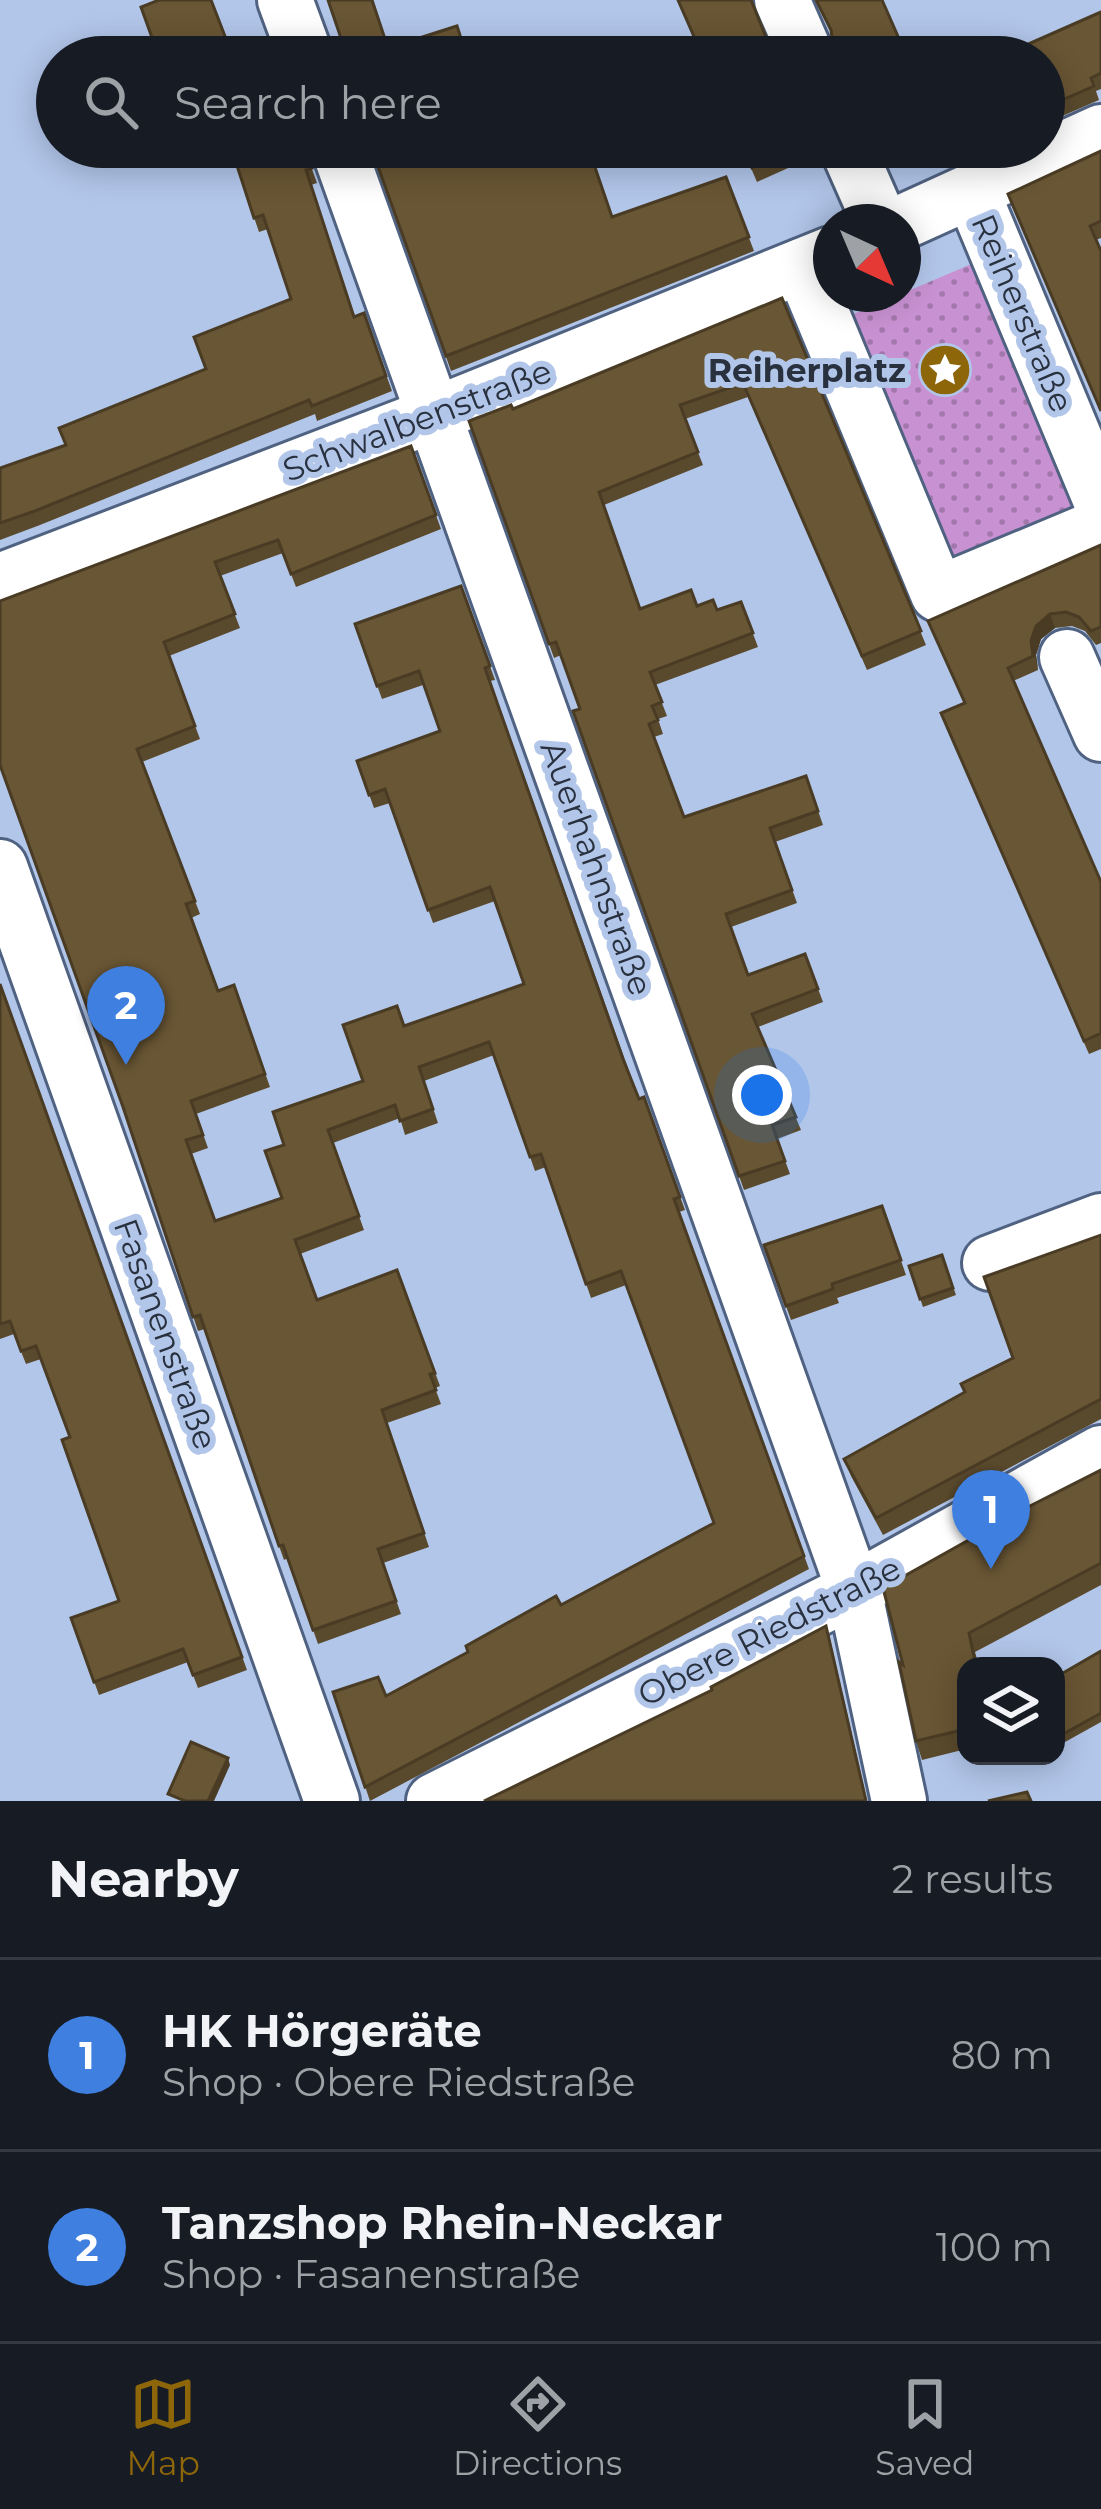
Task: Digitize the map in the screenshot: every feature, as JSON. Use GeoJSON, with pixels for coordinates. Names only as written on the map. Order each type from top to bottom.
{"type":"FeatureCollection","features":[{"type":"Feature","properties":{"kind":"street"},"geometry":{"type":"LineString","coordinates":[[285,0],[298,36]]}},
{"type":"Feature","properties":{"kind":"street"},"geometry":{"type":"LineString","coordinates":[[782,0],[798,36]]}},
{"type":"Feature","properties":{"kind":"street"},"geometry":{"type":"LineString","coordinates":[[1065,149],[1101,132]]}},
{"type":"Feature","properties":{"kind":"street","name":"Auerhahnstraße"},"geometry":{"type":"LineString","coordinates":[[346,168],[854,1590],[899,1801]]}},
{"type":"Feature","properties":{"kind":"street"},"geometry":{"type":"LineString","coordinates":[[856,168],[872,204]]}},
{"type":"Feature","properties":{"kind":"street"},"geometry":{"type":"LineString","coordinates":[[921,214],[1024,168]]}},
{"type":"Feature","properties":{"kind":"street","name":"Reiherstraße"},"geometry":{"type":"LineString","coordinates":[[972,192],[1101,501]]}},
{"type":"Feature","properties":{"kind":"street","name":"Schwalbenstraße"},"geometry":{"type":"LineString","coordinates":[[0,581],[436,414],[813,262]]}},
{"type":"Feature","properties":{"kind":"street"},"geometry":{"type":"LineString","coordinates":[[836,312],[938,594],[1031,573],[1101,526]]}},
{"type":"Feature","properties":{"kind":"street"},"geometry":{"type":"LineString","coordinates":[[1067,657],[1101,734]]}},
{"type":"Feature","properties":{"kind":"street","name":"Fasanenstraße"},"geometry":{"type":"LineString","coordinates":[[0,867],[332,1801]]}},
{"type":"Feature","properties":{"kind":"street"},"geometry":{"type":"LineString","coordinates":[[991,1263],[1101,1220]]}},
{"type":"Feature","properties":{"kind":"street","name":"Obere Riedstraße"},"geometry":{"type":"LineString","coordinates":[[434,1801],[854,1590],[1101,1453]]}},
{"type":"Feature","properties":{"kind":"shaded area","name":"Reiherplatz"},"geometry":{"type":"Polygon","coordinates":[[[974,263],[1079,514],[954,566],[849,316],[921,312],[921,285],[974,263]]]}},
{"type":"Feature","properties":{"kind":"building"},"geometry":{"type":"Polygon","coordinates":[[[159,0],[211,0],[225,36],[151,36],[141,7],[159,0]]]}},
{"type":"Feature","properties":{"kind":"building"},"geometry":{"type":"Polygon","coordinates":[[[328,0],[372,0],[384,36],[340,36],[328,0]]]}},
{"type":"Feature","properties":{"kind":"building"},"geometry":{"type":"Polygon","coordinates":[[[678,0],[751,0],[766,36],[694,36],[678,0]]]}},
{"type":"Feature","properties":{"kind":"building"},"geometry":{"type":"Polygon","coordinates":[[[816,0],[882,0],[898,36],[832,36],[816,0]]]}},
{"type":"Feature","properties":{"kind":"building"},"geometry":{"type":"Polygon","coordinates":[[[1101,12],[1101,73],[1091,78],[1094,86],[1065,99],[1065,36],[1047,36],[1101,12]]]}},
{"type":"Feature","properties":{"kind":"building"},"geometry":{"type":"Polygon","coordinates":[[[457,26],[460,36],[426,36],[457,26]]]}},
{"type":"Feature","properties":{"kind":"building"},"geometry":{"type":"Polygon","coordinates":[[[1101,151],[1101,221],[1090,226],[1101,251],[1101,411],[1008,194],[1101,151]]]}},
{"type":"Feature","properties":{"kind":"building"},"geometry":{"type":"Polygon","coordinates":[[[238,168],[312,168],[306,170],[354,317],[364,313],[386,376],[312,406],[309,400],[0,523],[0,468],[66,445],[59,428],[206,369],[194,337],[291,299],[263,215],[254,218],[238,168]]]}},
{"type":"Feature","properties":{"kind":"building"},"geometry":{"type":"Polygon","coordinates":[[[379,168],[595,168],[612,217],[726,177],[749,237],[446,356],[379,168]]]}},
{"type":"Feature","properties":{"kind":"building"},"geometry":{"type":"Polygon","coordinates":[[[782,298],[921,631],[862,656],[743,383],[680,405],[698,452],[599,492],[640,609],[691,590],[697,606],[713,600],[717,610],[741,602],[753,633],[650,672],[662,702],[652,706],[658,720],[649,724],[684,817],[806,776],[818,811],[770,828],[792,890],[726,914],[748,975],[805,954],[818,989],[752,1014],[796,1117],[772,1125],[785,1161],[739,1176],[573,711],[580,709],[556,642],[549,644],[469,421],[511,405],[513,409],[782,298]]]}},
{"type":"Feature","properties":{"kind":"building"},"geometry":{"type":"Polygon","coordinates":[[[411,446],[436,515],[291,574],[278,540],[215,562],[235,614],[164,642],[195,726],[137,749],[195,901],[186,904],[218,991],[234,985],[265,1074],[191,1101],[203,1135],[186,1140],[215,1221],[282,1198],[265,1151],[284,1145],[273,1112],[363,1081],[343,1025],[397,1006],[404,1026],[524,984],[490,887],[428,910],[385,789],[369,795],[357,761],[440,731],[419,671],[377,686],[355,624],[461,586],[490,666],[485,668],[623,1059],[639,1099],[644,1097],[680,1197],[674,1199],[804,1556],[365,1787],[333,1692],[378,1677],[386,1696],[468,1652],[466,1646],[556,1596],[561,1605],[714,1523],[621,1271],[586,1284],[541,1154],[530,1157],[489,1042],[419,1067],[433,1109],[400,1121],[395,1105],[328,1130],[359,1216],[295,1240],[317,1300],[397,1270],[435,1373],[430,1374],[436,1390],[382,1410],[424,1533],[378,1549],[396,1601],[313,1630],[283,1545],[279,1546],[200,1315],[193,1317],[0,765],[0,601],[411,446]]]}},
{"type":"Feature","properties":{"kind":"building"},"geometry":{"type":"Polygon","coordinates":[[[1101,545],[1101,627],[1091,631],[1079,617],[1066,612],[1050,614],[1036,626],[1033,656],[1008,668],[1101,882],[1101,1033],[1084,1041],[941,713],[965,703],[928,621],[1101,545]]]}},
{"type":"Feature","properties":{"kind":"building"},"geometry":{"type":"Polygon","coordinates":[[[0,984],[242,1657],[193,1675],[183,1649],[94,1682],[71,1618],[119,1601],[62,1440],[70,1437],[36,1346],[21,1351],[10,1321],[0,1324],[0,984]]]}},
{"type":"Feature","properties":{"kind":"building"},"geometry":{"type":"Polygon","coordinates":[[[882,1206],[901,1260],[786,1306],[764,1245],[882,1206]]]}},
{"type":"Feature","properties":{"kind":"building"},"geometry":{"type":"Polygon","coordinates":[[[1101,1235],[1101,1399],[876,1518],[844,1459],[965,1392],[961,1384],[1013,1358],[984,1277],[1101,1235]]]}},
{"type":"Feature","properties":{"kind":"building"},"geometry":{"type":"Polygon","coordinates":[[[942,1255],[953,1288],[920,1299],[909,1266],[942,1255]]]}},
{"type":"Feature","properties":{"kind":"building"},"geometry":{"type":"Polygon","coordinates":[[[1101,1470],[1101,1563],[969,1633],[974,1657],[957,1657],[957,1731],[916,1741],[883,1588],[1101,1470]]]}},
{"type":"Feature","properties":{"kind":"building"},"geometry":{"type":"Polygon","coordinates":[[[826,1626],[866,1801],[484,1801],[712,1690],[826,1626]]]}},
{"type":"Feature","properties":{"kind":"building"},"geometry":{"type":"Polygon","coordinates":[[[1101,1651],[1101,1713],[1065,1733],[1065,1672],[1101,1651]]]}},
{"type":"Feature","properties":{"kind":"building"},"geometry":{"type":"Polygon","coordinates":[[[191,1742],[228,1758],[208,1801],[185,1801],[168,1794],[191,1742]]]}},
{"type":"Feature","properties":{"kind":"building"},"geometry":{"type":"Polygon","coordinates":[[[1027,1792],[1031,1801],[988,1801],[1027,1792]]]}},
{"type":"Feature","properties":{"kind":"place","name":"Reiherplatz"},"geometry":{"type":"Point","coordinates":[945,370]}},
{"type":"Feature","properties":{"kind":"place","name":"Tanzshop Rhein-Neckar"},"geometry":{"type":"Point","coordinates":[126,1065]}},
{"type":"Feature","properties":{"kind":"place","name":"HK Hörgeräte"},"geometry":{"type":"Point","coordinates":[991,1569]}}]}
